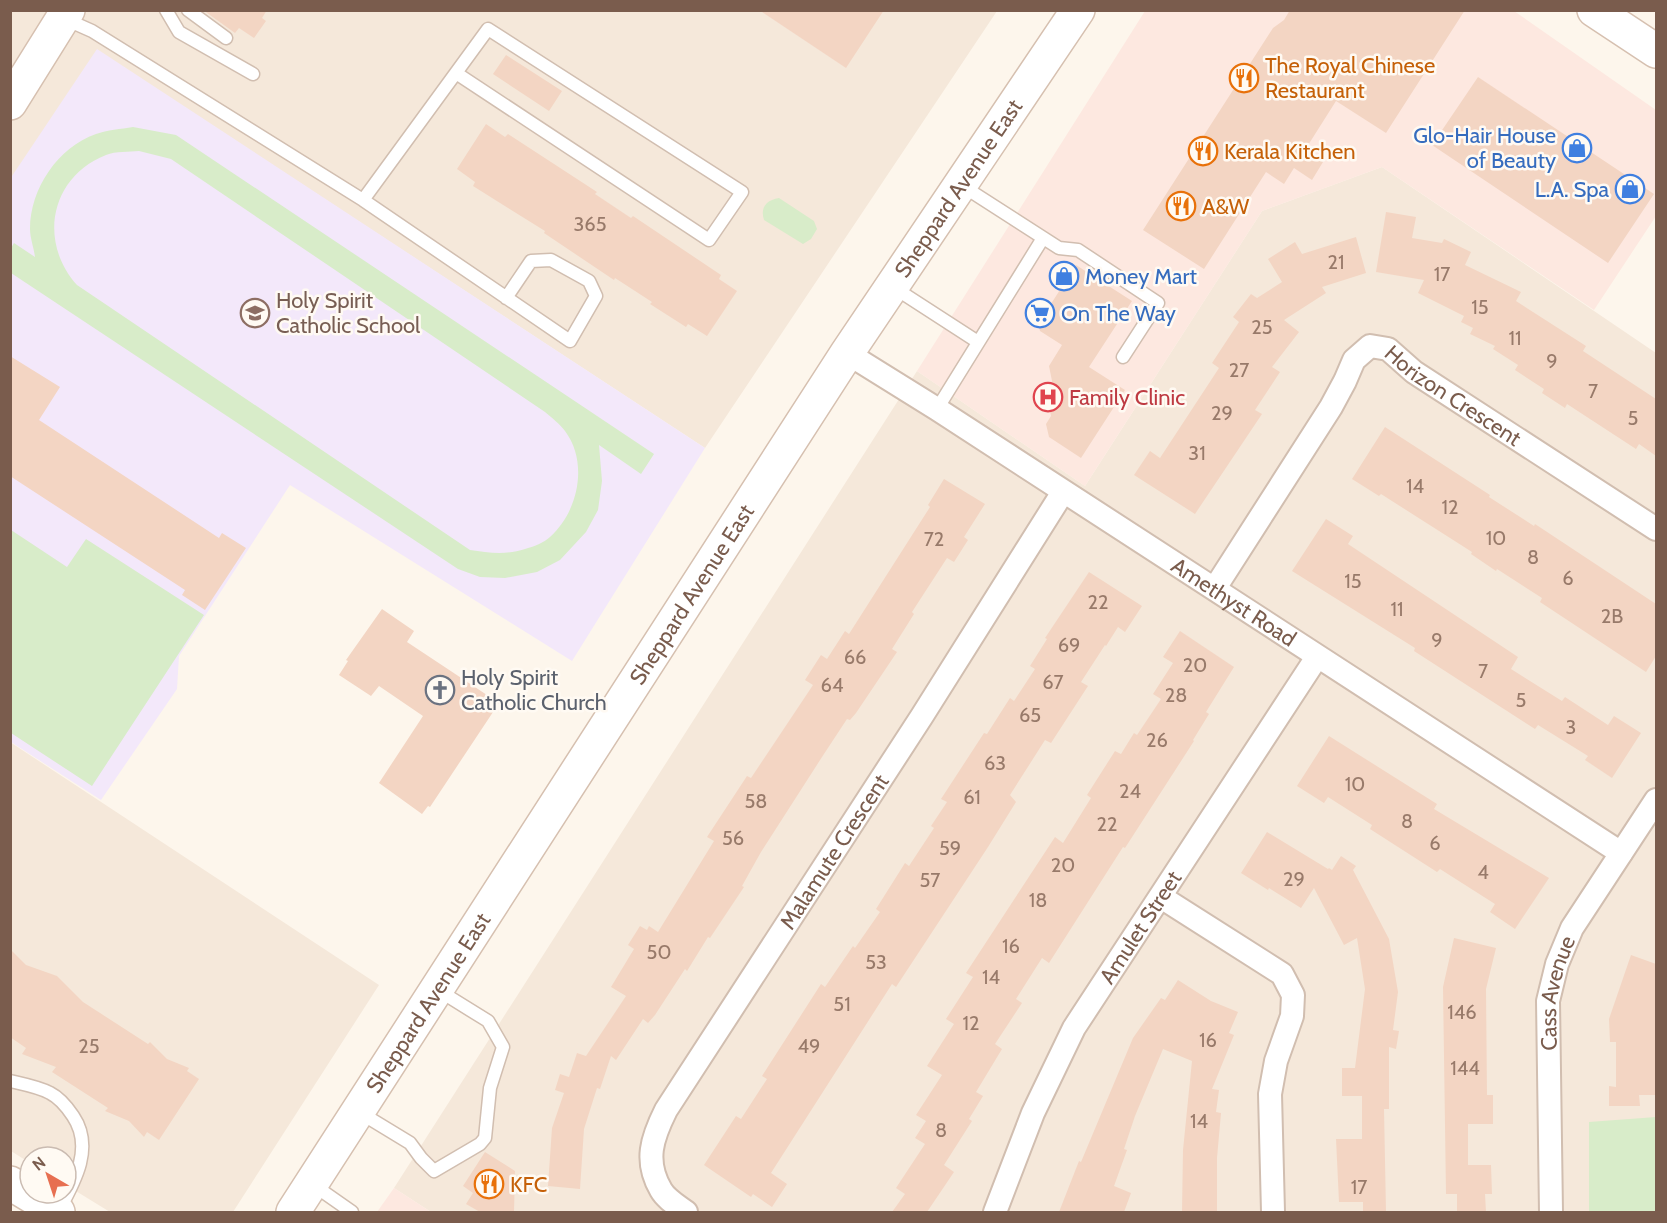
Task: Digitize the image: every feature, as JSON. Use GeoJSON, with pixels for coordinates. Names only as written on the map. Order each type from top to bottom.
{"type":"FeatureCollection","features":[{"type":"Feature","properties":{"kind":"main road","name":"Sheppard Avenue East"},"geometry":{"type":"LineString","coordinates":[[293,1212],[847,353],[1072,13]]}},
{"type":"Feature","properties":{"kind":"main road"},"geometry":{"type":"LineString","coordinates":[[10,103],[66,14]]}},
{"type":"Feature","properties":{"kind":"main road"},"geometry":{"type":"LineString","coordinates":[[1605,14],[1656,51]]}},
{"type":"Feature","properties":{"kind":"main road"},"geometry":{"type":"LineString","coordinates":[[10,1183],[58,1212]]}},
{"type":"Feature","properties":{"kind":"street","name":"Horizon Crescent"},"geometry":{"type":"LineString","coordinates":[[1215,588],[1331,407],[1354,360],[1370,346],[1388,349],[1414,372],[1656,529]]}},
{"type":"Feature","properties":{"kind":"street","name":"Amethyst Road"},"geometry":{"type":"LineString","coordinates":[[847,353],[1215,588],[1317,657],[1621,853]]}},
{"type":"Feature","properties":{"kind":"street","name":"Malamute Crescent"},"geometry":{"type":"LineString","coordinates":[[686,1212],[662,1192],[650,1163],[654,1135],[666,1110],[922,716],[1063,492]]}},
{"type":"Feature","properties":{"kind":"street","name":"Amulet Street"},"geometry":{"type":"LineString","coordinates":[[995,1212],[1033,1113],[1074,1028],[1317,657]]}},
{"type":"Feature","properties":{"kind":"street","name":"Cass Avenue"},"geometry":{"type":"LineString","coordinates":[[1551,1212],[1548,1001],[1557,964],[1572,928],[1656,800]]}},
{"type":"Feature","properties":{"kind":"street"},"geometry":{"type":"LineString","coordinates":[[1161,897],[1282,974],[1293,995],[1292,1016],[1276,1061],[1270,1094],[1273,1212]]}},
{"type":"Feature","properties":{"kind":"lane"},"geometry":{"type":"LineString","coordinates":[[166,10],[179,32],[253,75]]}},
{"type":"Feature","properties":{"kind":"lane"},"geometry":{"type":"LineString","coordinates":[[188,10],[226,38]]}},
{"type":"Feature","properties":{"kind":"lane"},"geometry":{"type":"LineString","coordinates":[[66,14],[363,200],[570,341],[596,296],[589,281],[551,260],[531,261],[507,298]]}},
{"type":"Feature","properties":{"kind":"lane"},"geometry":{"type":"LineString","coordinates":[[363,200],[488,29],[742,192],[709,240],[456,73]]}},
{"type":"Feature","properties":{"kind":"lane"},"geometry":{"type":"LineString","coordinates":[[960,184],[1059,249],[1078,250],[1158,303],[1123,357]]}},
{"type":"Feature","properties":{"kind":"lane"},"geometry":{"type":"LineString","coordinates":[[937,409],[1043,238]]}},
{"type":"Feature","properties":{"kind":"lane"},"geometry":{"type":"LineString","coordinates":[[892,286],[978,342]]}},
{"type":"Feature","properties":{"kind":"lane"},"geometry":{"type":"LineString","coordinates":[[358,1112],[410,1143],[434,1171],[480,1144],[485,1138],[490,1088],[503,1047],[488,1021],[437,989]]}},
{"type":"Feature","properties":{"kind":"lane"},"geometry":{"type":"LineString","coordinates":[[10,1080],[50,1093],[66,1106],[77,1122],[83,1148],[79,1169],[58,1212]]}},
{"type":"Feature","properties":{"kind":"lane"},"geometry":{"type":"LineString","coordinates":[[312,1184],[352,1212]]}},
{"type":"Feature","properties":{"kind":"shaded area"},"geometry":{"type":"Polygon","coordinates":[[[11,11],[997,11],[705,448],[97,50],[11,179],[11,11]]]}},
{"type":"Feature","properties":{"kind":"shaded area"},"geometry":{"type":"Polygon","coordinates":[[[1145,11],[1514,11],[1656,110],[1656,216],[1594,310],[1382,167],[1262,211],[1085,486],[917,371],[1145,11]]]}},
{"type":"Feature","properties":{"kind":"shaded area","name":"Holy Spirit Catholic School"},"geometry":{"type":"Polygon","coordinates":[[[97,49],[705,448],[572,661],[290,485],[179,656],[177,689],[101,800],[11,742],[10,179],[97,49]]]}},
{"type":"Feature","properties":{"kind":"shaded area"},"geometry":{"type":"Polygon","coordinates":[[[1382,167],[1656,353],[1656,1212],[431,1212],[394,1188],[917,371],[1085,486],[1262,211],[1382,167]]]}},
{"type":"Feature","properties":{"kind":"shaded area"},"geometry":{"type":"Polygon","coordinates":[[[10,742],[379,985],[233,1212],[110,1212],[78,1192],[78,1145],[18,1145],[18,1155],[11,1151],[10,742]]]}},
{"type":"Feature","properties":{"kind":"shaded area"},"geometry":{"type":"Polygon","coordinates":[[[394,1188],[431,1212],[377,1212],[394,1188]]]}},
{"type":"Feature","properties":{"kind":"green space"},"geometry":{"type":"Polygon","coordinates":[[[133,127],[176,135],[654,454],[641,474],[599,445],[602,481],[598,510],[586,532],[560,560],[537,572],[505,578],[480,577],[458,569],[11,273],[11,248],[14,243],[35,257],[30,232],[31,214],[41,185],[58,159],[82,140],[100,133],[133,127]],[[139,151],[114,153],[87,165],[72,179],[62,194],[56,212],[54,231],[57,250],[65,268],[77,285],[470,550],[491,553],[518,551],[545,541],[560,527],[573,501],[578,472],[577,458],[572,444],[558,423],[171,159],[139,151]]]}},
{"type":"Feature","properties":{"kind":"green space"},"geometry":{"type":"Polygon","coordinates":[[[779,198],[814,221],[817,229],[811,239],[803,244],[764,220],[765,205],[779,198]]]}},
{"type":"Feature","properties":{"kind":"green space"},"geometry":{"type":"Polygon","coordinates":[[[11,530],[67,567],[86,539],[204,615],[92,786],[11,733],[11,530]]]}},
{"type":"Feature","properties":{"kind":"green space"},"geometry":{"type":"Polygon","coordinates":[[[1656,1117],[1656,1212],[1589,1212],[1589,1122],[1656,1117]]]}},
{"type":"Feature","properties":{"kind":"building"},"geometry":{"type":"Polygon","coordinates":[[[203,10],[267,10],[262,18],[266,21],[254,38],[239,28],[235,33],[203,10]]]}},
{"type":"Feature","properties":{"kind":"building"},"geometry":{"type":"Polygon","coordinates":[[[759,10],[884,10],[846,68],[759,10]]]}},
{"type":"Feature","properties":{"kind":"building"},"geometry":{"type":"Polygon","coordinates":[[[1290,10],[1465,10],[1386,133],[1336,101],[1305,150],[1323,162],[1312,180],[1294,168],[1284,184],[1266,172],[1204,269],[1143,230],[1273,28],[1284,20],[1290,10]]]}},
{"type":"Feature","properties":{"kind":"building"},"geometry":{"type":"Polygon","coordinates":[[[506,55],[562,91],[549,111],[493,74],[506,55]]]}},
{"type":"Feature","properties":{"kind":"building"},"geometry":{"type":"Polygon","coordinates":[[[1478,77],[1654,194],[1608,263],[1432,145],[1478,77]]]}},
{"type":"Feature","properties":{"kind":"building"},"geometry":{"type":"Polygon","coordinates":[[[486,124],[505,137],[508,134],[597,192],[595,194],[631,218],[633,216],[721,275],[719,279],[737,291],[707,336],[688,324],[686,327],[650,304],[652,302],[615,278],[614,280],[544,233],[545,231],[473,186],[475,182],[457,169],[486,124]]]}},
{"type":"Feature","properties":{"kind":"building"},"geometry":{"type":"Polygon","coordinates":[[[1386,212],[1416,217],[1412,238],[1442,243],[1444,239],[1471,252],[1465,265],[1521,292],[1516,301],[1586,346],[1583,351],[1656,399],[1656,456],[1639,444],[1636,449],[1567,404],[1565,408],[1542,393],[1544,389],[1515,370],[1518,365],[1493,349],[1495,346],[1470,334],[1473,328],[1461,322],[1464,316],[1418,293],[1424,280],[1376,272],[1386,212]]]}},
{"type":"Feature","properties":{"kind":"building"},"geometry":{"type":"Polygon","coordinates":[[[1356,237],[1366,273],[1322,287],[1326,293],[1284,320],[1299,332],[1272,367],[1280,372],[1255,410],[1262,414],[1195,514],[1134,475],[1150,451],[1160,458],[1219,368],[1212,363],[1239,322],[1233,317],[1251,294],[1257,298],[1282,282],[1268,259],[1295,242],[1302,254],[1356,237]]]}},
{"type":"Feature","properties":{"kind":"building"},"geometry":{"type":"Polygon","coordinates":[[[1076,265],[1132,301],[1089,367],[1125,390],[1081,458],[1049,437],[1046,424],[1051,416],[1047,395],[1053,386],[1049,366],[1062,345],[1040,331],[1038,324],[1076,265]]]}},
{"type":"Feature","properties":{"kind":"building"},"geometry":{"type":"Polygon","coordinates":[[[10,356],[60,387],[39,420],[219,538],[222,533],[246,548],[205,610],[182,595],[185,590],[10,476],[10,356]]]}},
{"type":"Feature","properties":{"kind":"building"},"geometry":{"type":"Polygon","coordinates":[[[1385,427],[1656,604],[1656,656],[1646,672],[1540,602],[1542,598],[1497,569],[1496,571],[1471,554],[1472,552],[1381,494],[1379,496],[1352,479],[1385,427]]]}},
{"type":"Feature","properties":{"kind":"building"},"geometry":{"type":"Polygon","coordinates":[[[944,479],[985,504],[964,537],[968,540],[954,562],[947,558],[912,612],[914,614],[892,649],[897,652],[856,713],[850,720],[847,719],[822,757],[761,852],[742,886],[744,887],[710,938],[708,937],[687,971],[685,969],[655,1015],[648,1023],[643,1019],[616,1060],[611,1056],[600,1089],[597,1088],[584,1129],[580,1189],[548,1186],[552,1128],[564,1093],[555,1090],[560,1074],[569,1077],[577,1053],[586,1056],[626,996],[611,987],[634,949],[628,945],[640,926],[647,930],[649,926],[658,932],[714,841],[707,837],[747,776],[751,778],[813,685],[805,680],[821,655],[827,659],[845,631],[849,634],[930,507],[928,505],[944,479]]]}},
{"type":"Feature","properties":{"kind":"building"},"geometry":{"type":"Polygon","coordinates":[[[1326,519],[1353,536],[1348,544],[1518,657],[1511,669],[1562,701],[1565,697],[1608,725],[1614,716],[1641,733],[1612,778],[1585,760],[1588,756],[1538,725],[1535,729],[1414,651],[1415,648],[1292,571],[1326,519]]]}},
{"type":"Feature","properties":{"kind":"building"},"geometry":{"type":"Polygon","coordinates":[[[1089,572],[1142,606],[1125,632],[1118,627],[1105,645],[1081,682],[1088,686],[1051,743],[1045,740],[1010,795],[1016,802],[988,847],[896,987],[892,984],[771,1173],[787,1184],[772,1207],[753,1194],[751,1197],[704,1165],[736,1116],[741,1119],[767,1079],[762,1076],[821,984],[825,987],[880,912],[876,909],[905,863],[909,866],[934,828],[931,826],[947,802],[941,799],[984,733],[987,734],[1010,698],[1014,701],[1035,669],[1030,666],[1047,639],[1045,638],[1089,572]]]}},
{"type":"Feature","properties":{"kind":"building"},"geometry":{"type":"Polygon","coordinates":[[[382,609],[414,631],[407,642],[499,703],[430,807],[428,806],[422,814],[379,783],[423,716],[379,686],[371,696],[339,675],[348,661],[346,660],[382,609]]]}},
{"type":"Feature","properties":{"kind":"building"},"geometry":{"type":"Polygon","coordinates":[[[1180,631],[1234,667],[1206,712],[1209,714],[1194,741],[1125,848],[1123,847],[1049,963],[1042,958],[1016,999],[1022,1003],[995,1044],[1002,1049],[976,1092],[983,1096],[969,1119],[972,1121],[944,1165],[954,1172],[927,1212],[892,1212],[905,1194],[896,1188],[925,1144],[915,1138],[926,1121],[916,1115],[942,1075],[927,1066],[954,1024],[946,1019],[973,977],[966,973],[1055,837],[1063,843],[1091,798],[1087,795],[1115,751],[1121,754],[1134,733],[1137,735],[1161,699],[1153,694],[1173,663],[1163,657],[1180,631]]]}},
{"type":"Feature","properties":{"kind":"building"},"geometry":{"type":"Polygon","coordinates":[[[1329,736],[1437,804],[1434,809],[1549,878],[1515,929],[1490,912],[1495,904],[1440,869],[1437,872],[1370,829],[1372,825],[1328,797],[1324,803],[1297,786],[1329,736]]]}},
{"type":"Feature","properties":{"kind":"building"},"geometry":{"type":"Polygon","coordinates":[[[1267,832],[1328,869],[1332,870],[1341,856],[1356,866],[1353,870],[1389,939],[1398,992],[1393,1030],[1399,1031],[1396,1049],[1389,1047],[1389,1109],[1384,1109],[1386,1212],[1363,1212],[1363,1202],[1339,1202],[1336,1139],[1362,1139],[1362,1096],[1342,1096],[1342,1068],[1355,1068],[1365,989],[1357,938],[1344,945],[1314,888],[1301,908],[1241,873],[1267,832]]]}},
{"type":"Feature","properties":{"kind":"building"},"geometry":{"type":"Polygon","coordinates":[[[1454,938],[1496,948],[1486,989],[1487,1095],[1493,1095],[1493,1124],[1468,1124],[1468,1165],[1491,1165],[1492,1194],[1485,1194],[1486,1212],[1457,1212],[1457,1194],[1446,1194],[1443,987],[1454,938]]]}},
{"type":"Feature","properties":{"kind":"building"},"geometry":{"type":"Polygon","coordinates":[[[10,949],[26,965],[57,976],[83,1002],[148,1044],[150,1042],[167,1059],[189,1068],[187,1071],[199,1079],[159,1140],[147,1132],[144,1137],[129,1121],[105,1111],[108,1108],[52,1072],[56,1067],[22,1054],[26,1048],[10,1037],[10,949]]]}},
{"type":"Feature","properties":{"kind":"building"},"geometry":{"type":"Polygon","coordinates":[[[1631,955],[1656,964],[1656,1095],[1639,1095],[1640,1106],[1609,1106],[1609,1086],[1616,1087],[1616,1042],[1610,1042],[1609,1019],[1631,955]]]}},
{"type":"Feature","properties":{"kind":"building"},"geometry":{"type":"Polygon","coordinates":[[[1178,980],[1211,1001],[1238,1012],[1229,1033],[1234,1035],[1212,1089],[1219,1090],[1216,1112],[1221,1113],[1217,1158],[1217,1212],[1182,1212],[1183,1150],[1192,1061],[1163,1049],[1135,1116],[1124,1149],[1127,1150],[1114,1186],[1131,1193],[1124,1212],[1059,1212],[1133,1038],[1161,998],[1165,1000],[1178,980]]]}},
{"type":"Feature","properties":{"kind":"building","name":"KFC"},"geometry":{"type":"Polygon","coordinates":[[[485,1152],[515,1171],[514,1212],[480,1212],[466,1204],[473,1193],[463,1186],[485,1152]]]}},
{"type":"Feature","properties":{"kind":"place","name":"The Royal Chinese Restaurant"},"geometry":{"type":"Point","coordinates":[1244,78]}},
{"type":"Feature","properties":{"kind":"place","name":"Glo-Hair House of Beauty"},"geometry":{"type":"Point","coordinates":[1577,148]}},
{"type":"Feature","properties":{"kind":"place","name":"Kerala Kitchen"},"geometry":{"type":"Point","coordinates":[1203,151]}},
{"type":"Feature","properties":{"kind":"place","name":"L.A. Spa"},"geometry":{"type":"Point","coordinates":[1630,189]}},
{"type":"Feature","properties":{"kind":"place","name":"A&W"},"geometry":{"type":"Point","coordinates":[1181,206]}},
{"type":"Feature","properties":{"kind":"place","name":"Money Mart"},"geometry":{"type":"Point","coordinates":[1064,276]}},
{"type":"Feature","properties":{"kind":"place","name":"Holy Spirit Catholic School"},"geometry":{"type":"Point","coordinates":[255,313]}},
{"type":"Feature","properties":{"kind":"place","name":"On The Way"},"geometry":{"type":"Point","coordinates":[1040,313]}},
{"type":"Feature","properties":{"kind":"place","name":"Family Clinic"},"geometry":{"type":"Point","coordinates":[1048,397]}},
{"type":"Feature","properties":{"kind":"place","name":"Holy Spirit Catholic Church"},"geometry":{"type":"Point","coordinates":[440,690]}},
{"type":"Feature","properties":{"kind":"place","name":"KFC"},"geometry":{"type":"Point","coordinates":[489,1184]}}]}
